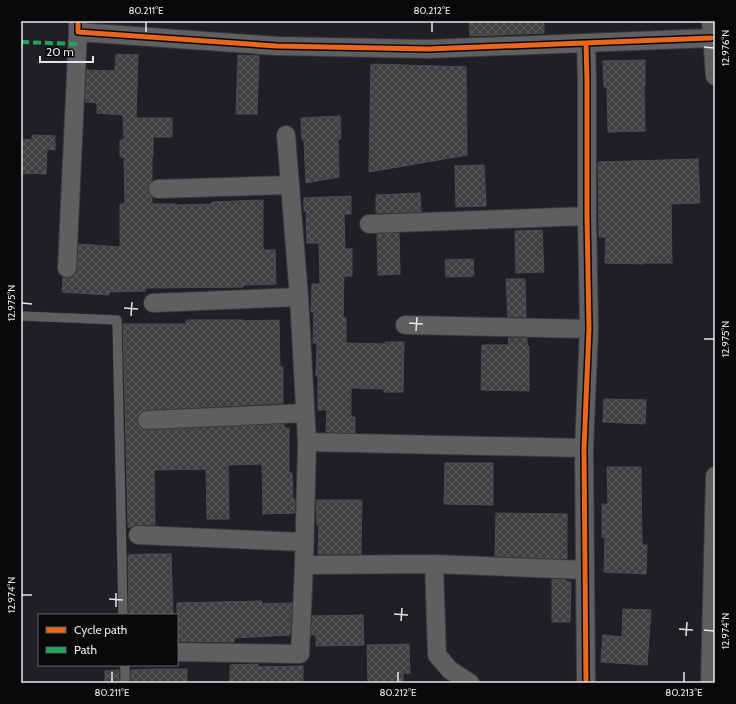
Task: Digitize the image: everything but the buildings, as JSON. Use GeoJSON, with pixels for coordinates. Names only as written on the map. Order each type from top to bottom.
{"type":"FeatureCollection","features":[{"type":"Feature","properties":{"kind":"street"},"geometry":{"type":"LineString","coordinates":[[67,268],[78,26],[277,46],[428,49],[586,43],[711,29],[715,76]]}},
{"type":"Feature","properties":{"kind":"street"},"geometry":{"type":"LineString","coordinates":[[586,43],[586,216],[589,329],[584,448],[586,683]]}},
{"type":"Feature","properties":{"kind":"street"},"geometry":{"type":"LineString","coordinates":[[178,652],[300,654],[307,442],[299,297],[286,135]]}},
{"type":"Feature","properties":{"kind":"street"},"geometry":{"type":"LineString","coordinates":[[158,189],[290,185]]}},
{"type":"Feature","properties":{"kind":"street"},"geometry":{"type":"LineString","coordinates":[[369,224],[586,216]]}},
{"type":"Feature","properties":{"kind":"street"},"geometry":{"type":"LineString","coordinates":[[154,304],[299,297]]}},
{"type":"Feature","properties":{"kind":"street"},"geometry":{"type":"LineString","coordinates":[[405,325],[589,329]]}},
{"type":"Feature","properties":{"kind":"street"},"geometry":{"type":"LineString","coordinates":[[147,420],[305,413]]}},
{"type":"Feature","properties":{"kind":"street"},"geometry":{"type":"LineString","coordinates":[[307,442],[584,448]]}},
{"type":"Feature","properties":{"kind":"street"},"geometry":{"type":"LineString","coordinates":[[710,683],[715,476]]}},
{"type":"Feature","properties":{"kind":"street"},"geometry":{"type":"LineString","coordinates":[[138,535],[304,542]]}},
{"type":"Feature","properties":{"kind":"street"},"geometry":{"type":"LineString","coordinates":[[304,565],[434,564],[585,570]]}},
{"type":"Feature","properties":{"kind":"street"},"geometry":{"type":"LineString","coordinates":[[434,564],[437,656],[450,670],[470,683]]}},
{"type":"Feature","properties":{"kind":"lane"},"geometry":{"type":"LineString","coordinates":[[21,316],[117,320],[123,614]]}},
{"type":"Feature","properties":{"kind":"lane"},"geometry":{"type":"LineString","coordinates":[[124,666],[125,683]]}},
{"type":"Feature","properties":{"kind":"marked path"},"geometry":{"type":"LineString","coordinates":[[21,42],[77,44]]}},
{"type":"Feature","properties":{"kind":"cycle path"},"geometry":{"type":"LineString","coordinates":[[78,21],[78,32],[277,46],[428,49],[711,38]]}},
{"type":"Feature","properties":{"kind":"cycle path"},"geometry":{"type":"LineString","coordinates":[[586,43],[589,329],[584,448],[586,683]]}}]}
